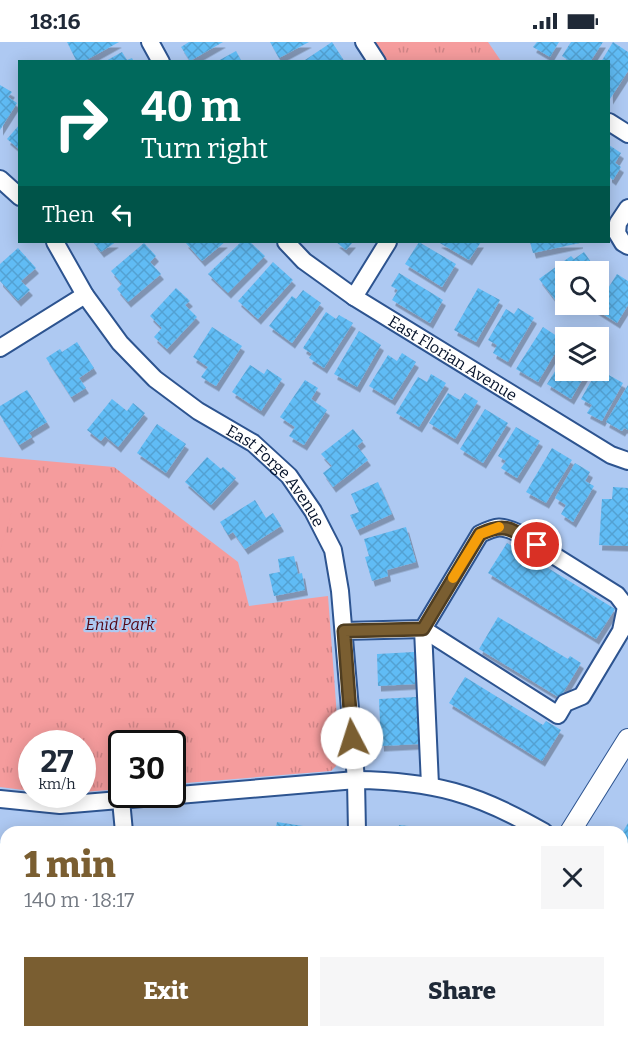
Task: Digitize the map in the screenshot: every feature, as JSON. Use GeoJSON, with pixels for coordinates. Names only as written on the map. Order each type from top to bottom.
{"type":"FeatureCollection","features":[{"type":"Feature","properties":{"kind":"main road"},"geometry":{"type":"LineString","coordinates":[[574,826],[628,739]]}},
{"type":"Feature","properties":{"kind":"street"},"geometry":{"type":"LineString","coordinates":[[150,42],[159,60]]}},
{"type":"Feature","properties":{"kind":"street"},"geometry":{"type":"LineString","coordinates":[[364,42],[376,60]]}},
{"type":"Feature","properties":{"kind":"street"},"geometry":{"type":"LineString","coordinates":[[610,123],[628,134]]}},
{"type":"Feature","properties":{"kind":"street"},"geometry":{"type":"LineString","coordinates":[[0,179],[18,195]]}},
{"type":"Feature","properties":{"kind":"street"},"geometry":{"type":"LineString","coordinates":[[628,207],[618,223],[616,233],[628,246]]}},
{"type":"Feature","properties":{"kind":"street","name":"East Forge Avenue"},"geometry":{"type":"LineString","coordinates":[[56,243],[86,296],[120,343],[155,379],[198,411],[253,443],[289,476],[313,511],[333,550],[340,591],[356,780],[357,826]]}},
{"type":"Feature","properties":{"kind":"street","name":"East Florian Avenue"},"geometry":{"type":"LineString","coordinates":[[287,243],[304,261],[354,297],[611,455],[628,461]]}},
{"type":"Feature","properties":{"kind":"street"},"geometry":{"type":"LineString","coordinates":[[354,297],[387,243]]}},
{"type":"Feature","properties":{"kind":"street"},"geometry":{"type":"LineString","coordinates":[[0,348],[86,296]]}},
{"type":"Feature","properties":{"kind":"street"},"geometry":{"type":"LineString","coordinates":[[344,631],[423,629],[558,715],[565,703],[582,696],[621,631],[626,607],[617,595],[518,533],[503,526],[480,534],[423,629],[430,785]]}},
{"type":"Feature","properties":{"kind":"street"},"geometry":{"type":"LineString","coordinates":[[186,794],[356,780],[397,781],[430,785],[475,797],[533,826]]}},
{"type":"Feature","properties":{"kind":"street"},"geometry":{"type":"LineString","coordinates":[[0,799],[60,805],[108,801]]}},
{"type":"Feature","properties":{"kind":"street"},"geometry":{"type":"LineString","coordinates":[[122,808],[123,826]]}},
{"type":"Feature","properties":{"kind":"green space"},"geometry":{"type":"Polygon","coordinates":[[[364,42],[488,42],[500,60],[376,60],[364,42]]]}},
{"type":"Feature","properties":{"kind":"green space","name":"Enid Park"},"geometry":{"type":"Polygon","coordinates":[[[0,457],[114,467],[238,562],[249,606],[328,596],[340,757],[331,771],[186,783],[186,730],[108,730],[108,790],[96,791],[96,730],[18,730],[18,789],[0,787],[0,457]]]}},
{"type":"Feature","properties":{"kind":"green space"},"geometry":{"type":"Polygon","coordinates":[[[0,507],[12,511],[0,550],[0,507]]]}},
{"type":"Feature","properties":{"kind":"building"},"geometry":{"type":"Polygon","coordinates":[[[67,42],[119,42],[87,60],[76,60],[67,42]]]}},
{"type":"Feature","properties":{"kind":"building"},"geometry":{"type":"Polygon","coordinates":[[[189,42],[223,42],[192,60],[189,60],[181,47],[189,42]]]}},
{"type":"Feature","properties":{"kind":"building"},"geometry":{"type":"Polygon","coordinates":[[[270,42],[309,42],[279,58],[270,42]]]}},
{"type":"Feature","properties":{"kind":"building"},"geometry":{"type":"Polygon","coordinates":[[[332,42],[344,60],[305,60],[332,42]]]}},
{"type":"Feature","properties":{"kind":"building"},"geometry":{"type":"Polygon","coordinates":[[[537,42],[559,42],[550,57],[533,47],[537,42]]]}},
{"type":"Feature","properties":{"kind":"building"},"geometry":{"type":"Polygon","coordinates":[[[571,42],[603,42],[591,60],[568,60],[562,56],[571,42]]]}},
{"type":"Feature","properties":{"kind":"building"},"geometry":{"type":"Polygon","coordinates":[[[613,42],[628,52],[628,71],[610,99],[610,60],[602,60],[613,42]]]}},
{"type":"Feature","properties":{"kind":"building"},"geometry":{"type":"Polygon","coordinates":[[[236,51],[241,60],[220,60],[236,51]]]}},
{"type":"Feature","properties":{"kind":"building"},"geometry":{"type":"Polygon","coordinates":[[[122,52],[127,60],[108,60],[122,52]]]}},
{"type":"Feature","properties":{"kind":"building"},"geometry":{"type":"Polygon","coordinates":[[[0,85],[12,92],[8,97],[17,103],[0,130],[0,85]]]}},
{"type":"Feature","properties":{"kind":"building"},"geometry":{"type":"Polygon","coordinates":[[[18,126],[18,148],[7,139],[18,126]]]}},
{"type":"Feature","properties":{"kind":"building"},"geometry":{"type":"Polygon","coordinates":[[[610,146],[621,153],[615,163],[621,167],[613,180],[610,178],[610,146]]]}},
{"type":"Feature","properties":{"kind":"building"},"geometry":{"type":"Polygon","coordinates":[[[94,243],[114,243],[101,252],[94,243]]]}},
{"type":"Feature","properties":{"kind":"building"},"geometry":{"type":"Polygon","coordinates":[[[144,243],[156,256],[150,262],[161,274],[128,302],[117,289],[122,284],[111,271],[144,243]]]}},
{"type":"Feature","properties":{"kind":"building"},"geometry":{"type":"Polygon","coordinates":[[[186,243],[224,243],[202,261],[186,243]]]}},
{"type":"Feature","properties":{"kind":"building"},"geometry":{"type":"Polygon","coordinates":[[[240,243],[251,243],[265,256],[228,293],[208,274],[240,243]]]}},
{"type":"Feature","properties":{"kind":"building"},"geometry":{"type":"Polygon","coordinates":[[[337,243],[352,243],[346,250],[337,243]]]}},
{"type":"Feature","properties":{"kind":"building"},"geometry":{"type":"Polygon","coordinates":[[[418,243],[421,243],[456,264],[442,287],[405,264],[418,243]]]}},
{"type":"Feature","properties":{"kind":"building"},"geometry":{"type":"Polygon","coordinates":[[[440,243],[480,243],[469,260],[440,243]]]}},
{"type":"Feature","properties":{"kind":"building"},"geometry":{"type":"Polygon","coordinates":[[[530,243],[580,243],[533,253],[530,243]]]}},
{"type":"Feature","properties":{"kind":"building"},"geometry":{"type":"Polygon","coordinates":[[[18,248],[36,268],[21,281],[30,290],[18,301],[0,281],[0,264],[18,248]]]}},
{"type":"Feature","properties":{"kind":"building"},"geometry":{"type":"Polygon","coordinates":[[[584,252],[590,261],[564,261],[571,256],[574,259],[584,252]]]}},
{"type":"Feature","properties":{"kind":"building"},"geometry":{"type":"Polygon","coordinates":[[[273,262],[293,280],[258,319],[238,301],[273,262]]]}},
{"type":"Feature","properties":{"kind":"building"},"geometry":{"type":"Polygon","coordinates":[[[555,268],[555,300],[539,279],[555,268]]]}},
{"type":"Feature","properties":{"kind":"building"},"geometry":{"type":"Polygon","coordinates":[[[399,273],[443,300],[430,323],[392,300],[398,290],[391,286],[399,273]]]}},
{"type":"Feature","properties":{"kind":"building"},"geometry":{"type":"Polygon","coordinates":[[[617,274],[628,281],[628,305],[617,323],[604,315],[609,315],[609,287],[617,274]]]}},
{"type":"Feature","properties":{"kind":"building"},"geometry":{"type":"Polygon","coordinates":[[[176,288],[190,301],[185,305],[197,317],[167,349],[154,337],[162,328],[150,316],[176,288]]]}},
{"type":"Feature","properties":{"kind":"building"},"geometry":{"type":"Polygon","coordinates":[[[478,288],[500,300],[476,342],[454,330],[478,288]]]}},
{"type":"Feature","properties":{"kind":"building"},"geometry":{"type":"Polygon","coordinates":[[[303,290],[321,303],[292,343],[269,326],[292,296],[296,299],[303,290]]]}},
{"type":"Feature","properties":{"kind":"building"},"geometry":{"type":"Polygon","coordinates":[[[518,308],[534,318],[508,362],[493,353],[497,345],[488,340],[506,309],[514,314],[518,308]]]}},
{"type":"Feature","properties":{"kind":"building"},"geometry":{"type":"Polygon","coordinates":[[[326,312],[336,319],[339,315],[353,323],[324,368],[309,358],[312,354],[303,348],[326,312]]]}},
{"type":"Feature","properties":{"kind":"building"},"geometry":{"type":"Polygon","coordinates":[[[212,327],[242,346],[216,386],[201,377],[208,367],[193,357],[212,327]]]}},
{"type":"Feature","properties":{"kind":"building"},"geometry":{"type":"Polygon","coordinates":[[[543,327],[555,335],[555,353],[538,382],[516,369],[543,327]]]}},
{"type":"Feature","properties":{"kind":"building"},"geometry":{"type":"Polygon","coordinates":[[[359,331],[381,345],[357,387],[334,374],[359,331]]]}},
{"type":"Feature","properties":{"kind":"building"},"geometry":{"type":"Polygon","coordinates":[[[77,342],[94,368],[79,378],[86,388],[71,397],[46,358],[60,349],[62,352],[77,342]]]}},
{"type":"Feature","properties":{"kind":"building"},"geometry":{"type":"Polygon","coordinates":[[[402,353],[416,362],[392,400],[369,386],[388,355],[397,361],[402,353]]]}},
{"type":"Feature","properties":{"kind":"building"},"geometry":{"type":"Polygon","coordinates":[[[250,365],[264,374],[267,369],[282,379],[261,411],[232,392],[250,365]]]}},
{"type":"Feature","properties":{"kind":"building"},"geometry":{"type":"Polygon","coordinates":[[[555,371],[555,381],[582,381],[571,399],[547,384],[555,371]]]}},
{"type":"Feature","properties":{"kind":"building"},"geometry":{"type":"Polygon","coordinates":[[[431,374],[446,383],[419,427],[396,413],[418,377],[427,382],[431,374]]]}},
{"type":"Feature","properties":{"kind":"building"},"geometry":{"type":"Polygon","coordinates":[[[609,375],[623,383],[602,421],[587,413],[592,405],[581,399],[591,381],[609,381],[609,375]]]}},
{"type":"Feature","properties":{"kind":"building"},"geometry":{"type":"Polygon","coordinates":[[[305,380],[318,388],[311,399],[327,410],[304,445],[289,436],[295,427],[280,417],[305,380]]]}},
{"type":"Feature","properties":{"kind":"building"},"geometry":{"type":"Polygon","coordinates":[[[628,385],[628,430],[624,428],[622,431],[606,422],[628,385]]]}},
{"type":"Feature","properties":{"kind":"building"},"geometry":{"type":"Polygon","coordinates":[[[27,390],[47,422],[29,433],[32,437],[19,445],[0,415],[0,406],[27,390]]]}},
{"type":"Feature","properties":{"kind":"building"},"geometry":{"type":"Polygon","coordinates":[[[448,393],[460,400],[465,393],[478,401],[455,439],[429,423],[448,393]]]}},
{"type":"Feature","properties":{"kind":"building"},"geometry":{"type":"Polygon","coordinates":[[[112,399],[127,411],[133,403],[145,413],[118,447],[105,436],[101,441],[87,430],[112,399]]]}},
{"type":"Feature","properties":{"kind":"building"},"geometry":{"type":"Polygon","coordinates":[[[485,409],[508,423],[483,463],[460,449],[485,409]]]}},
{"type":"Feature","properties":{"kind":"building"},"geometry":{"type":"Polygon","coordinates":[[[157,424],[186,444],[166,473],[137,453],[157,424]]]}},
{"type":"Feature","properties":{"kind":"building"},"geometry":{"type":"Polygon","coordinates":[[[516,427],[540,441],[517,478],[501,468],[506,461],[498,456],[516,427]]]}},
{"type":"Feature","properties":{"kind":"building"},"geometry":{"type":"Polygon","coordinates":[[[353,429],[363,441],[357,446],[368,460],[333,487],[323,473],[332,466],[321,454],[353,429]]]}},
{"type":"Feature","properties":{"kind":"building"},"geometry":{"type":"Polygon","coordinates":[[[552,448],[572,460],[546,503],[526,492],[552,448]]]}},
{"type":"Feature","properties":{"kind":"building"},"geometry":{"type":"Polygon","coordinates":[[[207,457],[236,478],[211,505],[185,482],[207,457]]]}},
{"type":"Feature","properties":{"kind":"building"},"geometry":{"type":"Polygon","coordinates":[[[575,463],[590,472],[585,481],[594,486],[573,522],[561,514],[566,505],[555,498],[575,463]]]}},
{"type":"Feature","properties":{"kind":"building"},"geometry":{"type":"Polygon","coordinates":[[[378,482],[392,514],[357,530],[350,515],[359,512],[351,494],[378,482]]]}},
{"type":"Feature","properties":{"kind":"building"},"geometry":{"type":"Polygon","coordinates":[[[613,487],[628,488],[628,546],[599,545],[602,499],[612,499],[613,487]]]}},
{"type":"Feature","properties":{"kind":"building"},"geometry":{"type":"Polygon","coordinates":[[[255,500],[266,518],[273,513],[281,526],[245,549],[233,532],[228,535],[220,522],[255,500]]]}},
{"type":"Feature","properties":{"kind":"building"},"geometry":{"type":"Polygon","coordinates":[[[406,527],[416,562],[387,570],[388,576],[372,581],[365,557],[369,556],[364,539],[406,527]]]}},
{"type":"Feature","properties":{"kind":"building"},"geometry":{"type":"Polygon","coordinates":[[[507,543],[615,609],[596,639],[488,573],[507,543]]]}},
{"type":"Feature","properties":{"kind":"building"},"geometry":{"type":"Polygon","coordinates":[[[294,556],[298,574],[302,573],[305,590],[274,596],[269,574],[280,572],[278,559],[294,556]]]}},
{"type":"Feature","properties":{"kind":"building"},"geometry":{"type":"Polygon","coordinates":[[[498,617],[568,659],[570,656],[581,663],[560,698],[479,649],[498,617]]]}},
{"type":"Feature","properties":{"kind":"building"},"geometry":{"type":"Polygon","coordinates":[[[414,652],[415,684],[378,686],[377,654],[414,652]]]}},
{"type":"Feature","properties":{"kind":"building"},"geometry":{"type":"Polygon","coordinates":[[[465,677],[543,725],[546,721],[561,730],[542,761],[449,703],[465,677]]]}},
{"type":"Feature","properties":{"kind":"building"},"geometry":{"type":"Polygon","coordinates":[[[416,697],[419,744],[381,746],[379,699],[416,697]]]}},
{"type":"Feature","properties":{"kind":"building"},"geometry":{"type":"Polygon","coordinates":[[[277,822],[303,826],[276,826],[277,822]]]}},
{"type":"Feature","properties":{"kind":"slow traffic"},"geometry":{"type":"LineString","coordinates":[[453,578],[480,534],[499,527]]}},
{"type":"Feature","properties":{"kind":"route"},"geometry":{"type":"LineString","coordinates":[[352,738],[344,631],[423,629],[480,534],[492,528],[503,526],[537,545]]}}]}
